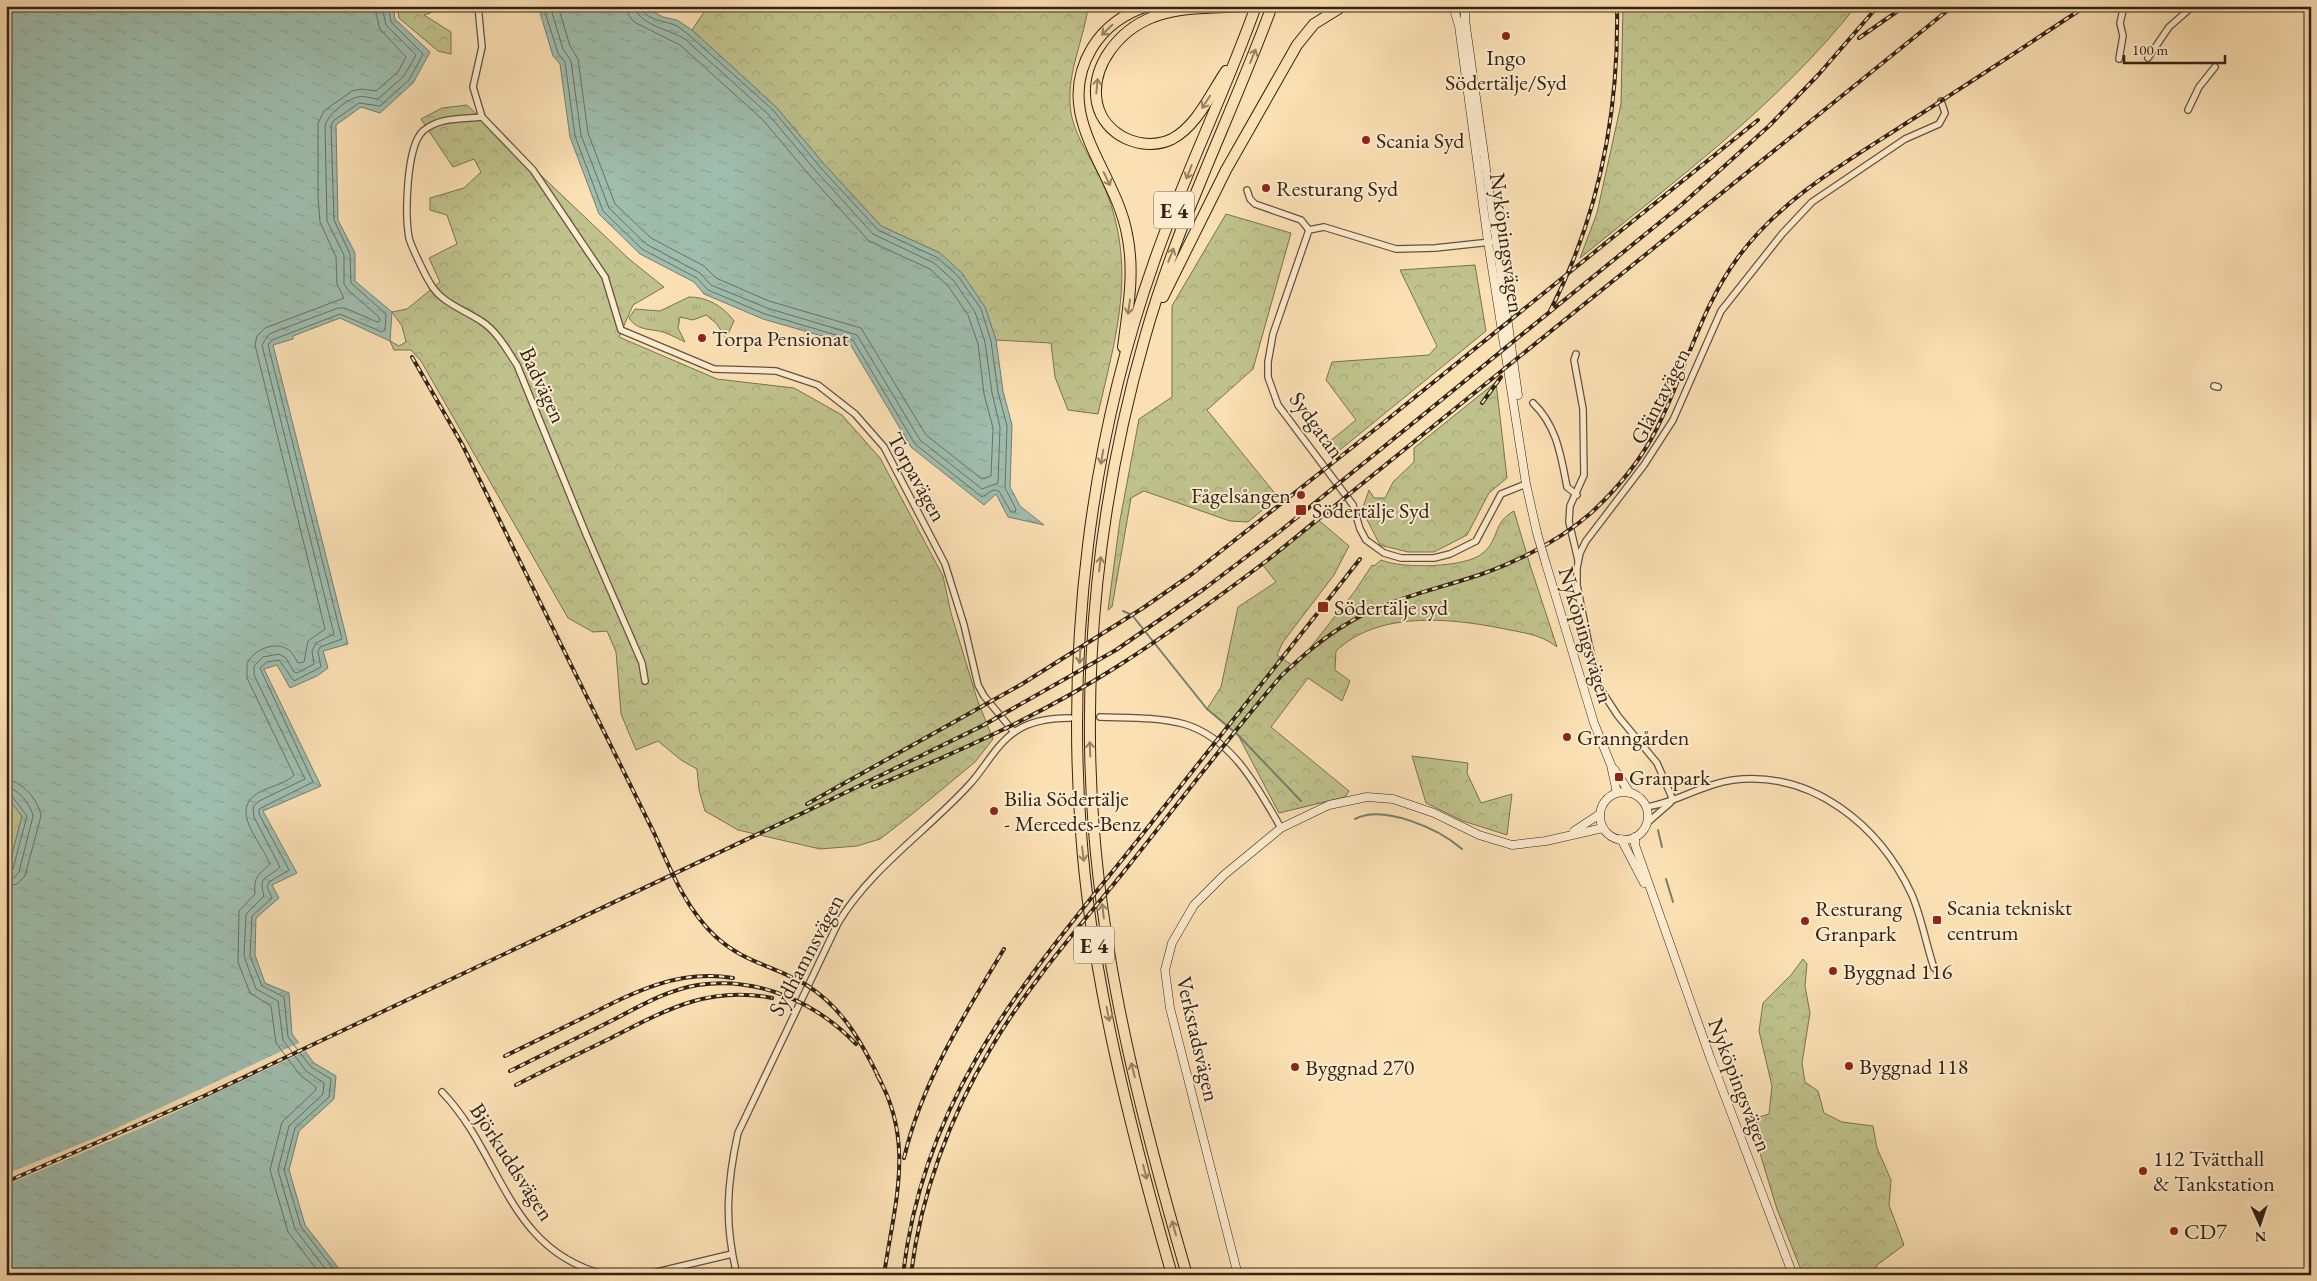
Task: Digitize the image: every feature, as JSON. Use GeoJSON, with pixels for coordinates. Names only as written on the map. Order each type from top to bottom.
{"type":"FeatureCollection","features":[{"type":"Feature","properties":{"kind":"highway"},"geometry":{"type":"LineString","coordinates":[[1120,378],[1131,286],[1127,234],[1116,199],[1081,122],[1078,94],[1087,56],[1103,33],[1126,15],[1148,6]]}},
{"type":"Feature","properties":{"kind":"highway"},"geometry":{"type":"LineString","coordinates":[[1242,47],[1197,115],[1181,133],[1172,139],[1150,144],[1126,139],[1108,124],[1101,114],[1097,104],[1096,92],[1100,70],[1111,49],[1128,31],[1154,17],[1174,12],[1248,6]]}},
{"type":"Feature","properties":{"kind":"highway","name":"E 4"},"geometry":{"type":"LineString","coordinates":[[1172,1275],[1118,1062],[1093,939],[1081,834],[1077,712],[1082,608],[1092,512],[1103,452],[1120,378],[1154,263],[1242,47],[1256,6]]}},
{"type":"Feature","properties":{"kind":"highway","name":"E 4"},"geometry":{"type":"LineString","coordinates":[[1186,1275],[1130,1059],[1106,934],[1094,833],[1090,721],[1094,623],[1105,521],[1118,443],[1146,335],[1167,265],[1272,6]]}},
{"type":"Feature","properties":{"kind":"highway"},"geometry":{"type":"LineString","coordinates":[[1146,335],[1226,170],[1297,45],[1314,24],[1343,6]]}},
{"type":"Feature","properties":{"kind":"main road","name":"Nyköpingsvägen"},"geometry":{"type":"LineString","coordinates":[[1453,6],[1460,35],[1492,242],[1526,484],[1546,564],[1594,723],[1611,765],[1617,793]]}},
{"type":"Feature","properties":{"kind":"main road","name":"Nyköpingsvägen"},"geometry":{"type":"LineString","coordinates":[[1465,6],[1492,242]]}},
{"type":"Feature","properties":{"kind":"main road","name":"Nyköpingsvägen"},"geometry":{"type":"LineString","coordinates":[[1611,765],[1630,793]]}},
{"type":"Feature","properties":{"kind":"main road"},"geometry":{"type":"LineString","coordinates":[[1617,793],[1630,793],[1638,796],[1646,807],[1647,823],[1643,830],[1635,837],[1620,839],[1608,834],[1603,828],[1600,814],[1607,799],[1617,793]]}},
{"type":"Feature","properties":{"kind":"main road","name":"Verkstadsvägen"},"geometry":{"type":"LineString","coordinates":[[1238,1275],[1170,1008],[1165,970],[1172,943],[1194,906],[1224,875],[1281,828],[1329,805],[1367,797],[1393,799],[1434,813],[1479,835],[1512,845],[1603,828]]}},
{"type":"Feature","properties":{"kind":"main road","name":"Verkstadsvägen"},"geometry":{"type":"LineString","coordinates":[[1571,834],[1600,814]]}},
{"type":"Feature","properties":{"kind":"main road","name":"Nyköpingsvägen"},"geometry":{"type":"LineString","coordinates":[[1635,837],[1635,845],[1656,907],[1793,1275]]}},
{"type":"Feature","properties":{"kind":"main road","name":"Nyköpingsvägen"},"geometry":{"type":"LineString","coordinates":[[1620,839],[1656,907]]}},
{"type":"Feature","properties":{"kind":"street"},"geometry":{"type":"LineString","coordinates":[[478,6],[482,47],[473,87],[482,118]]}},
{"type":"Feature","properties":{"kind":"street"},"geometry":{"type":"LineString","coordinates":[[2119,59],[2123,36],[2120,23],[2124,6]]}},
{"type":"Feature","properties":{"kind":"street"},"geometry":{"type":"LineString","coordinates":[[2148,58],[2169,27],[2193,6]]}},
{"type":"Feature","properties":{"kind":"street"},"geometry":{"type":"LineString","coordinates":[[2188,110],[2199,87],[2214,67]]}},
{"type":"Feature","properties":{"kind":"street","name":"Gläntavägen"},"geometry":{"type":"LineString","coordinates":[[1673,800],[1656,763],[1618,716],[1601,690],[1579,597],[1576,576],[1578,560],[1586,542],[1622,496],[1667,431],[1685,396],[1716,321],[1740,286],[1782,234],[1812,202],[1906,139],[1939,124],[1945,112],[1941,101]]}},
{"type":"Feature","properties":{"kind":"street","name":"Torpavägen"},"geometry":{"type":"LineString","coordinates":[[482,118],[533,170],[605,277],[621,330],[714,369],[776,371],[818,385],[856,414],[884,447],[945,564],[964,624],[978,685],[984,696],[1014,732]]}},
{"type":"Feature","properties":{"kind":"street","name":"Badvägen"},"geometry":{"type":"LineString","coordinates":[[482,118],[440,122],[423,131],[416,140],[411,156],[408,208],[409,238],[430,284],[445,300],[483,322],[503,343],[517,365],[586,534],[642,663],[645,681]]}},
{"type":"Feature","properties":{"kind":"street"},"geometry":{"type":"LineString","coordinates":[[2311,157],[2311,162]]}},
{"type":"Feature","properties":{"kind":"street"},"geometry":{"type":"LineString","coordinates":[[1247,190],[1250,199],[1255,204],[1300,220],[1309,230],[1324,227],[1396,249],[1435,248],[1492,242]]}},
{"type":"Feature","properties":{"kind":"street","name":"Sydgatan"},"geometry":{"type":"LineString","coordinates":[[1309,230],[1273,334],[1268,362],[1268,377],[1278,404],[1353,505],[1360,529],[1366,540],[1384,553],[1401,558],[1434,558],[1450,554],[1476,541],[1502,494],[1526,484]]}},
{"type":"Feature","properties":{"kind":"street"},"geometry":{"type":"LineString","coordinates":[[1576,354],[1574,360],[1583,409],[1584,475],[1570,506],[1569,522],[1578,560]]}},
{"type":"Feature","properties":{"kind":"street"},"geometry":{"type":"LineString","coordinates":[[1533,403],[1544,414],[1554,431],[1567,487],[1577,494]]}},
{"type":"Feature","properties":{"kind":"street"},"geometry":{"type":"LineString","coordinates":[[1100,717],[1168,721],[1184,724],[1204,733],[1223,746],[1241,765],[1281,828]]}},
{"type":"Feature","properties":{"kind":"street","name":"Sydhamnsvägen"},"geometry":{"type":"LineString","coordinates":[[737,1275],[732,1254],[727,1208],[730,1170],[738,1133],[838,922],[851,902],[885,865],[941,814],[1014,732],[1038,721],[1070,718]]}},
{"type":"Feature","properties":{"kind":"street"},"geometry":{"type":"LineString","coordinates":[[1646,807],[1673,800],[1714,783],[1756,779],[1792,785],[1832,801],[1861,822],[1889,854],[1912,896],[1934,968]]}},
{"type":"Feature","properties":{"kind":"street"},"geometry":{"type":"LineString","coordinates":[[1647,823],[1673,800]]}},
{"type":"Feature","properties":{"kind":"street","name":"Björkuddsvägen"},"geometry":{"type":"LineString","coordinates":[[442,1092],[458,1109],[505,1192],[528,1226],[560,1256],[585,1270],[606,1275]]}},
{"type":"Feature","properties":{"kind":"street"},"geometry":{"type":"LineString","coordinates":[[644,1275],[732,1254]]}},
{"type":"Feature","properties":{"kind":"green space"},"geometry":{"type":"Polygon","coordinates":[[[397,6],[450,6],[424,15],[451,32],[451,54],[438,51],[399,18],[397,6]]]}},
{"type":"Feature","properties":{"kind":"green space"},"geometry":{"type":"Polygon","coordinates":[[[708,6],[1091,6],[1088,8],[1073,68],[1070,104],[1079,138],[1106,191],[1115,220],[1122,275],[1117,330],[1098,414],[1068,410],[1055,377],[1051,343],[996,340],[985,307],[940,253],[881,226],[824,164],[776,107],[692,30],[708,6]]]}},
{"type":"Feature","properties":{"kind":"green space"},"geometry":{"type":"Polygon","coordinates":[[[1623,6],[1856,6],[1794,76],[1725,140],[1580,258],[1597,213],[1621,104],[1623,6]]]}},
{"type":"Feature","properties":{"kind":"green space"},"geometry":{"type":"Polygon","coordinates":[[[467,105],[629,259],[664,287],[633,305],[619,337],[717,379],[794,388],[842,415],[880,458],[943,576],[951,613],[977,699],[993,739],[975,762],[880,839],[857,846],[820,849],[738,830],[705,811],[699,790],[697,769],[681,760],[658,741],[636,750],[621,714],[616,652],[607,631],[593,632],[568,618],[421,361],[411,350],[394,350],[390,341],[399,346],[406,342],[402,326],[392,312],[407,309],[440,282],[429,258],[457,244],[447,215],[430,210],[430,198],[464,188],[481,172],[474,159],[453,167],[421,119],[442,108],[467,105]]]}},
{"type":"Feature","properties":{"kind":"green space"},"geometry":{"type":"Polygon","coordinates":[[[1226,214],[1291,233],[1253,369],[1207,410],[1278,497],[1248,522],[1230,521],[1144,491],[1131,498],[1112,607],[1108,610],[1120,520],[1139,419],[1172,397],[1172,306],[1226,214]]]}},
{"type":"Feature","properties":{"kind":"green space"},"geometry":{"type":"Polygon","coordinates":[[[1475,265],[1486,331],[1330,458],[1323,447],[1356,420],[1326,380],[1332,362],[1429,355],[1437,346],[1400,270],[1475,265]]]}},
{"type":"Feature","properties":{"kind":"green space"},"geometry":{"type":"Polygon","coordinates":[[[689,297],[696,297],[714,303],[730,316],[734,321],[726,338],[716,323],[706,315],[693,320],[680,317],[678,328],[685,342],[666,333],[641,328],[629,318],[635,309],[660,311],[689,297]]]}},
{"type":"Feature","properties":{"kind":"green space"},"geometry":{"type":"Polygon","coordinates":[[[1496,382],[1507,478],[1489,493],[1467,535],[1434,552],[1408,552],[1380,545],[1362,510],[1369,490],[1374,498],[1385,498],[1393,482],[1414,462],[1414,448],[1496,382]]]}},
{"type":"Feature","properties":{"kind":"green space"},"geometry":{"type":"Polygon","coordinates":[[[1514,511],[1557,647],[1537,636],[1480,624],[1436,620],[1393,624],[1372,629],[1353,638],[1336,651],[1335,670],[1350,681],[1342,701],[1308,678],[1271,727],[1349,791],[1345,797],[1279,813],[1238,735],[1207,709],[1221,687],[1238,607],[1276,582],[1262,564],[1316,518],[1349,546],[1334,575],[1283,642],[1277,655],[1295,667],[1355,591],[1372,565],[1374,566],[1381,560],[1403,565],[1434,566],[1463,562],[1475,558],[1488,548],[1502,521],[1514,511]]]}},
{"type":"Feature","properties":{"kind":"green space"},"geometry":{"type":"Polygon","coordinates":[[[1412,756],[1468,763],[1467,773],[1481,803],[1512,794],[1507,835],[1463,821],[1426,803],[1412,756]]]}},
{"type":"Feature","properties":{"kind":"green space"},"geometry":{"type":"Polygon","coordinates":[[[6,796],[22,816],[6,878],[6,796]]]}},
{"type":"Feature","properties":{"kind":"green space"},"geometry":{"type":"Polygon","coordinates":[[[1803,959],[1807,964],[1805,986],[1810,1013],[1802,1063],[1805,1082],[1818,1091],[1824,1113],[1842,1122],[1873,1126],[1877,1148],[1891,1180],[1889,1205],[1904,1245],[1877,1265],[1872,1275],[1803,1275],[1777,1209],[1759,1150],[1756,1118],[1769,1114],[1772,1086],[1759,1031],[1763,1003],[1791,975],[1803,959]]]}},
{"type":"Feature","properties":{"kind":"water"},"geometry":{"type":"Polygon","coordinates":[[[6,6],[393,6],[395,19],[430,52],[413,83],[380,113],[361,107],[336,125],[338,220],[355,253],[355,281],[392,312],[390,341],[340,318],[293,336],[293,339],[273,345],[348,644],[323,651],[328,668],[317,676],[290,688],[277,665],[264,669],[321,786],[263,811],[297,873],[272,885],[279,898],[256,918],[255,955],[265,983],[289,993],[292,1034],[314,1063],[336,1076],[334,1099],[299,1131],[289,1170],[305,1225],[344,1275],[6,1275],[6,878],[22,816],[6,796],[6,6]]]}},
{"type":"Feature","properties":{"kind":"water"},"geometry":{"type":"Polygon","coordinates":[[[538,6],[642,6],[663,17],[677,20],[692,30],[776,107],[824,164],[881,226],[940,253],[962,273],[985,307],[996,340],[1003,391],[1012,425],[1010,487],[1020,506],[1044,525],[1008,517],[996,494],[984,505],[911,447],[850,344],[763,319],[704,294],[694,282],[640,254],[599,214],[570,137],[560,64],[553,56],[538,6]]]}},
{"type":"Feature","properties":{"kind":"pier"},"geometry":{"type":"Polygon","coordinates":[[[301,1042],[308,1050],[139,1129],[6,1185],[6,1174],[102,1135],[301,1042]]]}},
{"type":"Feature","properties":{"kind":"waterway"},"geometry":{"type":"LineString","coordinates":[[1123,611],[1132,615],[1207,709],[1238,735],[1301,801]]}},
{"type":"Feature","properties":{"kind":"waterway"},"geometry":{"type":"LineString","coordinates":[[1355,819],[1367,815],[1381,815],[1411,821],[1440,834],[1462,849]]}},
{"type":"Feature","properties":{"kind":"waterway"},"geometry":{"type":"LineString","coordinates":[[1658,830],[1662,847]]}},
{"type":"Feature","properties":{"kind":"waterway"},"geometry":{"type":"LineString","coordinates":[[1666,879],[1673,902]]}},
{"type":"Feature","properties":{"kind":"tunnel"},"geometry":{"type":"LineString","coordinates":[[1934,968],[1937,979]]}},
{"type":"Feature","properties":{"kind":"railway"},"geometry":{"type":"LineString","coordinates":[[1550,311],[1567,275],[1581,238],[1603,163],[1614,85],[1617,46],[1617,6]]}},
{"type":"Feature","properties":{"kind":"railway"},"geometry":{"type":"LineString","coordinates":[[6,1182],[204,1096],[826,802],[982,726],[1116,650],[1204,589],[1279,532],[1680,206],[1769,126],[1819,74],[1878,6]]}},
{"type":"Feature","properties":{"kind":"railway"},"geometry":{"type":"LineString","coordinates":[[1859,38],[1905,6]]}},
{"type":"Feature","properties":{"kind":"railway"},"geometry":{"type":"LineString","coordinates":[[873,787],[968,746],[1059,701],[1118,666],[1195,614],[1269,559],[1953,6]]}},
{"type":"Feature","properties":{"kind":"railway"},"geometry":{"type":"LineString","coordinates":[[911,1275],[915,1245],[929,1186],[939,1157],[962,1101],[991,1048],[1022,1000],[1057,954],[1281,676],[1322,640],[1357,618],[1396,601],[1482,574],[1511,562],[1540,548],[1579,523],[1628,474],[1651,440],[1714,297],[1725,276],[1756,235],[1796,198],[1840,166],[2086,6]]}},
{"type":"Feature","properties":{"kind":"railway"},"geometry":{"type":"LineString","coordinates":[[807,804],[1022,684],[1143,608],[1192,574],[1378,427],[1758,120]]}},
{"type":"Feature","properties":{"kind":"railway"},"geometry":{"type":"LineString","coordinates":[[412,357],[462,444],[687,902],[705,925],[726,945],[749,959],[796,979],[821,995],[851,1029],[881,1082]]}},
{"type":"Feature","properties":{"kind":"railway"},"geometry":{"type":"LineString","coordinates":[[1482,403],[1501,377]]}},
{"type":"Feature","properties":{"kind":"railway"},"geometry":{"type":"LineString","coordinates":[[903,1275],[915,1208],[934,1146],[960,1089],[990,1035],[1063,933],[1360,559]]}},
{"type":"Feature","properties":{"kind":"railway"},"geometry":{"type":"LineString","coordinates":[[904,1158],[912,1130],[933,1076],[960,1024],[1004,949]]}},
{"type":"Feature","properties":{"kind":"railway"},"geometry":{"type":"LineString","coordinates":[[505,1056],[639,991],[675,980],[694,977],[733,978]]}},
{"type":"Feature","properties":{"kind":"railway"},"geometry":{"type":"LineString","coordinates":[[510,1071],[665,995],[687,987],[720,983],[742,985],[784,995],[823,1016],[856,1044]]}},
{"type":"Feature","properties":{"kind":"railway"},"geometry":{"type":"LineString","coordinates":[[516,1085],[649,1019],[687,1003],[727,995],[772,998]]}},
{"type":"Feature","properties":{"kind":"railway"},"geometry":{"type":"LineString","coordinates":[[877,1075],[889,1100],[896,1125],[899,1149],[899,1174],[884,1275]]}},
{"type":"Feature","properties":{"kind":"place","name":"Ingo Södertälje/Syd"},"geometry":{"type":"Point","coordinates":[1506,36]}},
{"type":"Feature","properties":{"kind":"place","name":"Scania Syd"},"geometry":{"type":"Point","coordinates":[1366,140]}},
{"type":"Feature","properties":{"kind":"place","name":"Resturang Syd"},"geometry":{"type":"Point","coordinates":[1266,188]}},
{"type":"Feature","properties":{"kind":"place","name":"Torpa Pensionat"},"geometry":{"type":"Point","coordinates":[702,338]}},
{"type":"Feature","properties":{"kind":"place","name":"Fågelsången"},"geometry":{"type":"Point","coordinates":[1301,495]}},
{"type":"Feature","properties":{"kind":"place","name":"Södertälje Syd"},"geometry":{"type":"Point","coordinates":[1301,510]}},
{"type":"Feature","properties":{"kind":"place","name":"Södertälje syd"},"geometry":{"type":"Point","coordinates":[1323,607]}},
{"type":"Feature","properties":{"kind":"place","name":"Granngården"},"geometry":{"type":"Point","coordinates":[1567,737]}},
{"type":"Feature","properties":{"kind":"place","name":"Granpark"},"geometry":{"type":"Point","coordinates":[1619,777]}},
{"type":"Feature","properties":{"kind":"place","name":"Bilia Södertälje - Mercedes-Benz"},"geometry":{"type":"Point","coordinates":[994,811]}},
{"type":"Feature","properties":{"kind":"place","name":"Scania tekniskt centrum"},"geometry":{"type":"Point","coordinates":[1937,920]}},
{"type":"Feature","properties":{"kind":"place","name":"Resturang Granpark"},"geometry":{"type":"Point","coordinates":[1805,921]}},
{"type":"Feature","properties":{"kind":"place","name":"Byggnad 116"},"geometry":{"type":"Point","coordinates":[1833,971]}},
{"type":"Feature","properties":{"kind":"place","name":"Byggnad 118"},"geometry":{"type":"Point","coordinates":[1849,1066]}},
{"type":"Feature","properties":{"kind":"place","name":"Byggnad 270"},"geometry":{"type":"Point","coordinates":[1295,1067]}},
{"type":"Feature","properties":{"kind":"place","name":"112 Tvätthall & Tankstation"},"geometry":{"type":"Point","coordinates":[2143,1171]}},
{"type":"Feature","properties":{"kind":"place","name":"CD7"},"geometry":{"type":"Point","coordinates":[2174,1231]}}]}
